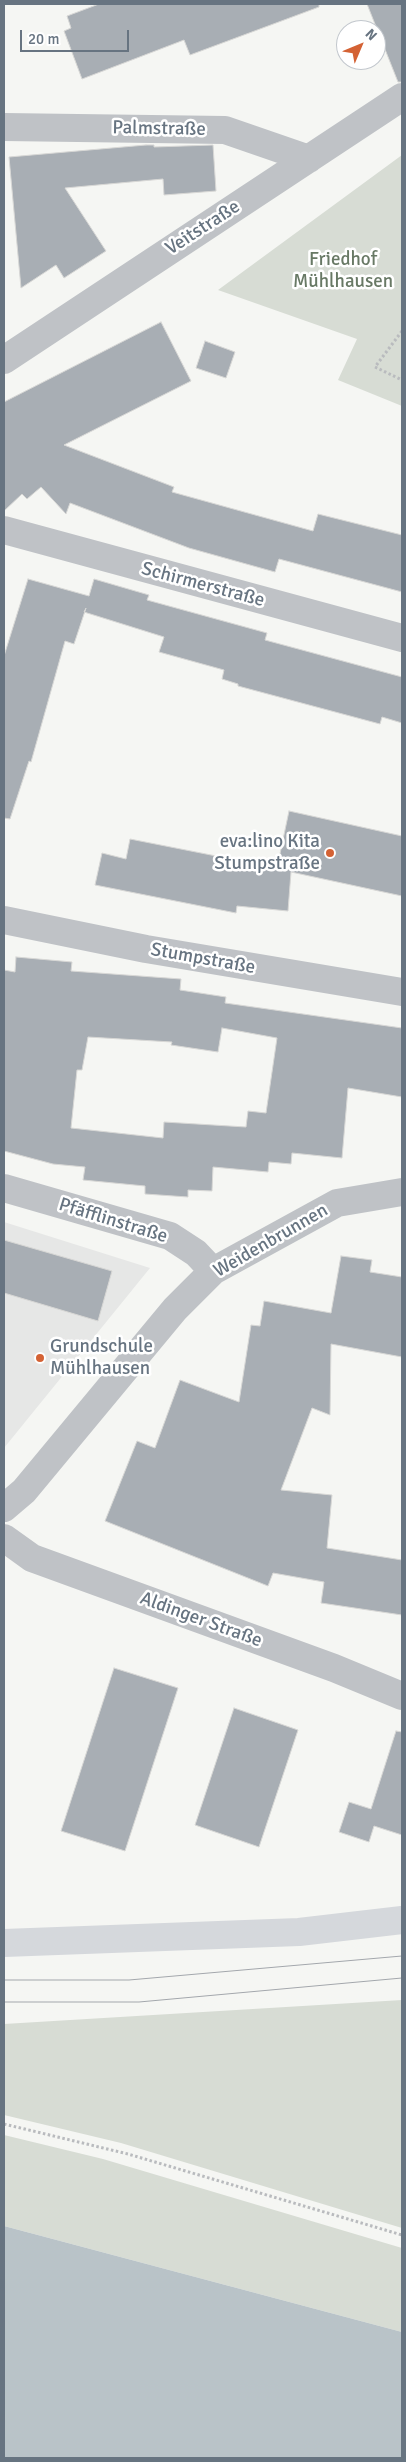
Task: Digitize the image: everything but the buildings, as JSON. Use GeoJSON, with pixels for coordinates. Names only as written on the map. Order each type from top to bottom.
{"type":"FeatureCollection","features":[{"type":"Feature","properties":{"kind":"main road"},"geometry":{"type":"LineString","coordinates":[[4,1943],[299,1932],[402,1920]]}},
{"type":"Feature","properties":{"kind":"street","name":"Veitstraße"},"geometry":{"type":"LineString","coordinates":[[4,360],[402,96]]}},
{"type":"Feature","properties":{"kind":"street","name":"Palmstraße"},"geometry":{"type":"LineString","coordinates":[[4,127],[225,130],[309,159]]}},
{"type":"Feature","properties":{"kind":"street","name":"Schirmerstraße"},"geometry":{"type":"LineString","coordinates":[[4,530],[402,638]]}},
{"type":"Feature","properties":{"kind":"street","name":"Stumpstraße"},"geometry":{"type":"LineString","coordinates":[[4,920],[146,949],[402,992]]}},
{"type":"Feature","properties":{"kind":"street","name":"Pfäfflinstraße"},"geometry":{"type":"LineString","coordinates":[[4,1188],[170,1236],[196,1253],[214,1271]]}},
{"type":"Feature","properties":{"kind":"street","name":"Weidenbrunnen"},"geometry":{"type":"LineString","coordinates":[[4,1508],[24,1491],[175,1309],[214,1271],[337,1203],[402,1192]]}},
{"type":"Feature","properties":{"kind":"street","name":"Aldinger Straße"},"geometry":{"type":"LineString","coordinates":[[4,1538],[32,1558],[334,1668],[402,1696]]}},
{"type":"Feature","properties":{"kind":"path"},"geometry":{"type":"LineString","coordinates":[[402,330],[375,367],[402,380]]}},
{"type":"Feature","properties":{"kind":"path"},"geometry":{"type":"LineString","coordinates":[[4,2124],[128,2154],[402,2235]]}},
{"type":"Feature","properties":{"kind":"shaded area","name":"Grundschule Mühlhausen"},"geometry":{"type":"Polygon","coordinates":[[[4,1222],[150,1268],[4,1448],[4,1222]]]}},
{"type":"Feature","properties":{"kind":"shaded area"},"geometry":{"type":"Polygon","coordinates":[[[4,2226],[402,2332],[402,2458],[4,2458],[4,2226]]]}},
{"type":"Feature","properties":{"kind":"green space","name":"Friedhof Mühlhausen"},"geometry":{"type":"Polygon","coordinates":[[[402,155],[402,406],[338,380],[357,339],[218,290],[402,155]]]}},
{"type":"Feature","properties":{"kind":"green space"},"geometry":{"type":"Polygon","coordinates":[[[402,2000],[402,2228],[121,2143],[4,2115],[4,2024],[402,2000]]]}},
{"type":"Feature","properties":{"kind":"green space"},"geometry":{"type":"Polygon","coordinates":[[[4,2135],[103,2159],[402,2248],[402,2332],[4,2226],[4,2135]]]}},
{"type":"Feature","properties":{"kind":"tram line"},"geometry":{"type":"LineString","coordinates":[[4,1980],[129,1980],[402,1956]]}},
{"type":"Feature","properties":{"kind":"tram line"},"geometry":{"type":"LineString","coordinates":[[4,2002],[139,2002],[402,1978]]}},
{"type":"Feature","properties":{"kind":"place","name":"eva:lino Kita Stumpstraße"},"geometry":{"type":"Point","coordinates":[330,853]}},
{"type":"Feature","properties":{"kind":"place","name":"Grundschule Mühlhausen"},"geometry":{"type":"Point","coordinates":[40,1358]}}]}
